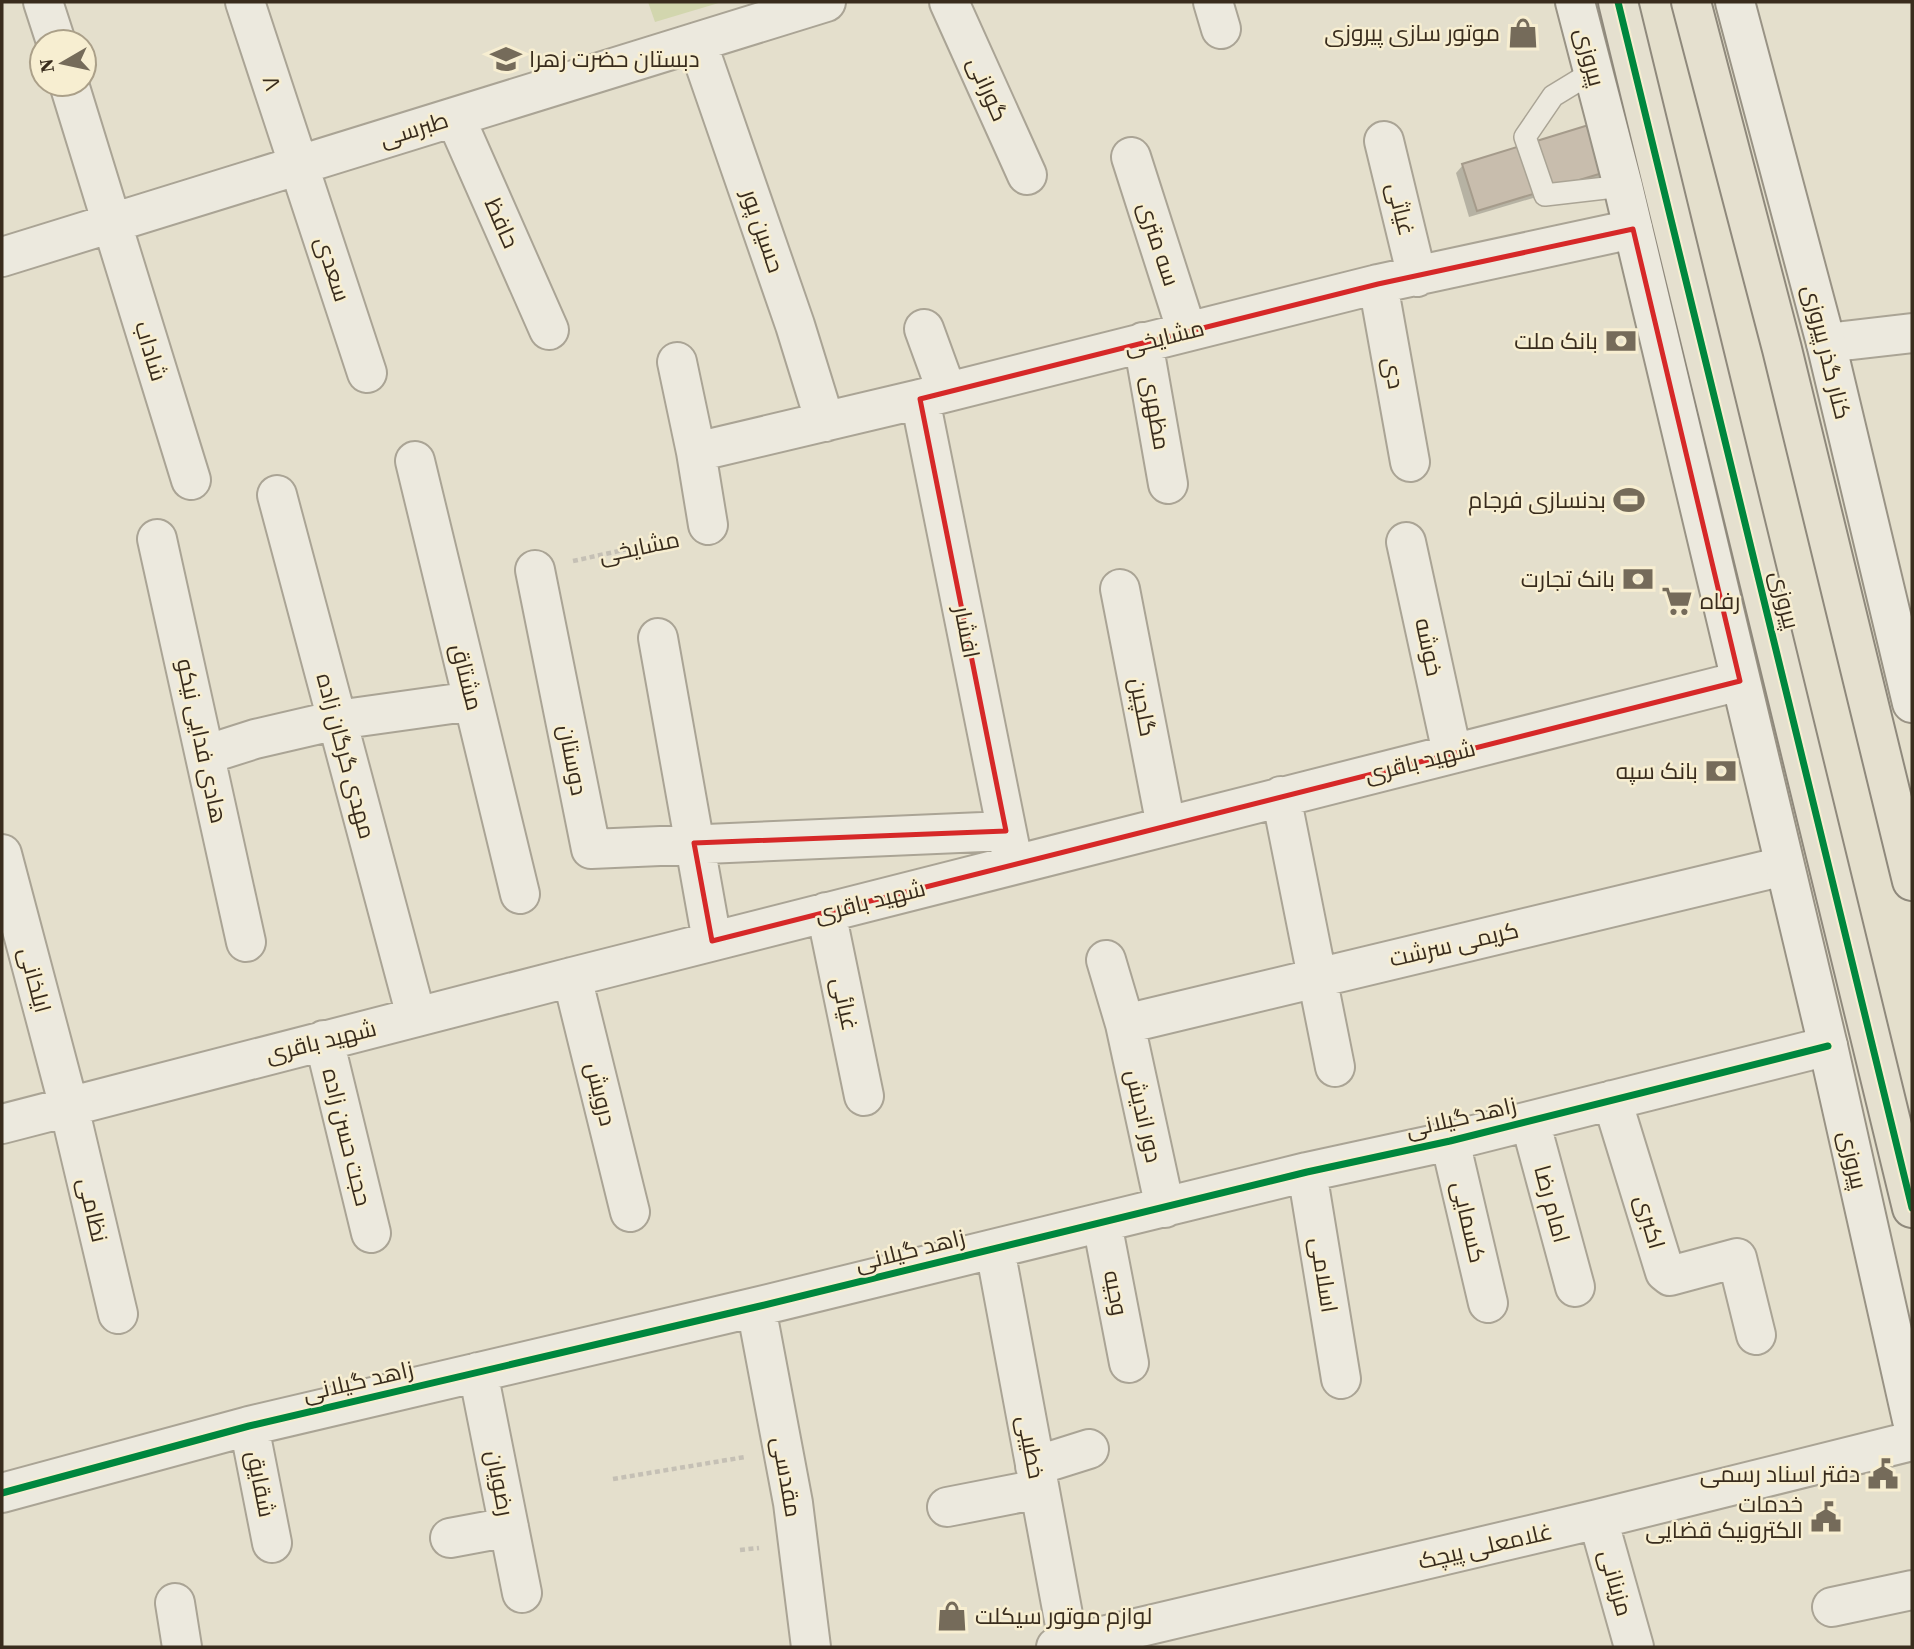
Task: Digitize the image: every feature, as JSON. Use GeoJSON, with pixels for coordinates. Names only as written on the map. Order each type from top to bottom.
{"type":"FeatureCollection","features":[{"type":"Feature","properties":{"kind":"main road","name":"پیروزی"},"geometry":{"type":"LineString","coordinates":[[1618,2],[1912,1208]]}},
{"type":"Feature","properties":{"kind":"main road"},"geometry":{"type":"LineString","coordinates":[[1691,2],[1782,349],[1912,881]]}},
{"type":"Feature","properties":{"kind":"street"},"geometry":{"type":"LineString","coordinates":[[43,2],[51,28]]}},
{"type":"Feature","properties":{"kind":"street","name":"۸"},"geometry":{"type":"LineString","coordinates":[[246,2],[299,164]]}},
{"type":"Feature","properties":{"kind":"street","name":"طبرسی"},"geometry":{"type":"LineString","coordinates":[[2,257],[826,2]]}},
{"type":"Feature","properties":{"kind":"street","name":"گورانی"},"geometry":{"type":"LineString","coordinates":[[949,2],[1027,175]]}},
{"type":"Feature","properties":{"kind":"street","name":"پیروزی"},"geometry":{"type":"LineString","coordinates":[[1575,2],[1623,186],[1828,1046],[1912,1420]]}},
{"type":"Feature","properties":{"kind":"street","name":"کنار گذر پیروزی"},"geometry":{"type":"LineString","coordinates":[[1735,2],[1826,344],[1912,703]]}},
{"type":"Feature","properties":{"kind":"street","name":"حسین پور"},"geometry":{"type":"LineString","coordinates":[[697,42],[795,325],[825,422]]}},
{"type":"Feature","properties":{"kind":"street","name":"شاداب"},"geometry":{"type":"LineString","coordinates":[[73,98],[191,480]]}},
{"type":"Feature","properties":{"kind":"street","name":"حافظ"},"geometry":{"type":"LineString","coordinates":[[455,117],[549,330]]}},
{"type":"Feature","properties":{"kind":"street","name":"غیاثی"},"geometry":{"type":"LineString","coordinates":[[1384,141],[1417,277]]}},
{"type":"Feature","properties":{"kind":"street","name":"سه متری"},"geometry":{"type":"LineString","coordinates":[[1130,157],[1186,332]]}},
{"type":"Feature","properties":{"kind":"street","name":"سعدی"},"geometry":{"type":"LineString","coordinates":[[299,164],[367,373]]}},
{"type":"Feature","properties":{"kind":"street","name":"مشایخی"},"geometry":{"type":"LineString","coordinates":[[696,452],[1378,284],[1633,229]]}},
{"type":"Feature","properties":{"kind":"street","name":"دی"},"geometry":{"type":"LineString","coordinates":[[1378,284],[1410,462]]}},
{"type":"Feature","properties":{"kind":"street","name":"افشار"},"geometry":{"type":"LineString","coordinates":[[924,329],[1010,848]]}},
{"type":"Feature","properties":{"kind":"street"},"geometry":{"type":"LineString","coordinates":[[1826,344],[1912,333]]}},
{"type":"Feature","properties":{"kind":"street","name":"مظهری"},"geometry":{"type":"LineString","coordinates":[[1143,342],[1168,484]]}},
{"type":"Feature","properties":{"kind":"street","name":"مشایخی"},"geometry":{"type":"LineString","coordinates":[[677,362],[708,525]]}},
{"type":"Feature","properties":{"kind":"street","name":"مشتاق"},"geometry":{"type":"LineString","coordinates":[[415,461],[520,894]]}},
{"type":"Feature","properties":{"kind":"street","name":"مهدی گرگان زاده"},"geometry":{"type":"LineString","coordinates":[[277,495],[416,1017]]}},
{"type":"Feature","properties":{"kind":"street","name":"هادی فدایی نیکو"},"geometry":{"type":"LineString","coordinates":[[157,539],[246,942]]}},
{"type":"Feature","properties":{"kind":"street","name":"خوشه"},"geometry":{"type":"LineString","coordinates":[[1406,541],[1452,752]]}},
{"type":"Feature","properties":{"kind":"street","name":"دوستان"},"geometry":{"type":"LineString","coordinates":[[535,570],[592,849],[694,843],[1010,848]]}},
{"type":"Feature","properties":{"kind":"street","name":"گلچین"},"geometry":{"type":"LineString","coordinates":[[1120,589],[1166,826]]}},
{"type":"Feature","properties":{"kind":"street"},"geometry":{"type":"LineString","coordinates":[[658,638],[712,941]]}},
{"type":"Feature","properties":{"kind":"street","name":"شهید باقری"},"geometry":{"type":"LineString","coordinates":[[2,1124],[826,912],[1010,848],[1166,826],[1782,669]]}},
{"type":"Feature","properties":{"kind":"street"},"geometry":{"type":"LineString","coordinates":[[205,755],[255,739],[337,720],[473,701]]}},
{"type":"Feature","properties":{"kind":"street"},"geometry":{"type":"LineString","coordinates":[[1281,796],[1335,1067]]}},
{"type":"Feature","properties":{"kind":"street","name":"ایلخانی"},"geometry":{"type":"LineString","coordinates":[[2,854],[69,1107]]}},
{"type":"Feature","properties":{"kind":"street","name":"کریمی سرشت"},"geometry":{"type":"LineString","coordinates":[[1125,1024],[1827,856]]}},
{"type":"Feature","properties":{"kind":"street","name":"غیائی"},"geometry":{"type":"LineString","coordinates":[[826,912],[864,1096]]}},
{"type":"Feature","properties":{"kind":"street","name":"دور اندیش"},"geometry":{"type":"LineString","coordinates":[[1106,960],[1125,1024],[1166,1208]]}},
{"type":"Feature","properties":{"kind":"street","name":"درویش"},"geometry":{"type":"LineString","coordinates":[[572,976],[630,1212]]}},
{"type":"Feature","properties":{"kind":"street","name":"زاهد گیلانی"},"geometry":{"type":"LineString","coordinates":[[2,1493],[249,1426],[995,1250],[1307,1172],[1450,1141],[1828,1046],[1871,1038]]}},
{"type":"Feature","properties":{"kind":"street","name":"حجت حسن زاده"},"geometry":{"type":"LineString","coordinates":[[324,1040],[371,1233]]}},
{"type":"Feature","properties":{"kind":"street","name":"اکبری"},"geometry":{"type":"LineString","coordinates":[[1612,1100],[1665,1272],[1670,1276],[1737,1258],[1756,1335]]}},
{"type":"Feature","properties":{"kind":"street","name":"نظامی"},"geometry":{"type":"LineString","coordinates":[[69,1107],[118,1314]]}},
{"type":"Feature","properties":{"kind":"street","name":"امام رضا"},"geometry":{"type":"LineString","coordinates":[[1530,1121],[1575,1287]]}},
{"type":"Feature","properties":{"kind":"street","name":"کسمایی"},"geometry":{"type":"LineString","coordinates":[[1450,1141],[1488,1303]]}},
{"type":"Feature","properties":{"kind":"street","name":"اسلامی"},"geometry":{"type":"LineString","coordinates":[[1307,1172],[1341,1379]]}},
{"type":"Feature","properties":{"kind":"street","name":"وجیه"},"geometry":{"type":"LineString","coordinates":[[1102,1223],[1129,1363]]}},
{"type":"Feature","properties":{"kind":"street","name":"خطیبی"},"geometry":{"type":"LineString","coordinates":[[995,1250],[1037,1477],[1064,1646]]}},
{"type":"Feature","properties":{"kind":"street","name":"مقدسی"},"geometry":{"type":"LineString","coordinates":[[756,1307],[793,1503],[811,1647]]}},
{"type":"Feature","properties":{"kind":"street","name":"رضویان"},"geometry":{"type":"LineString","coordinates":[[478,1372],[522,1593]]}},
{"type":"Feature","properties":{"kind":"street","name":"شقایق"},"geometry":{"type":"LineString","coordinates":[[249,1426],[272,1543]]}},
{"type":"Feature","properties":{"kind":"street","name":"غلامعلی پیچک"},"geometry":{"type":"LineString","coordinates":[[1064,1646],[1912,1441]]}},
{"type":"Feature","properties":{"kind":"street"},"geometry":{"type":"LineString","coordinates":[[947,1507],[1037,1477],[1090,1449]]}},
{"type":"Feature","properties":{"kind":"street","name":"مزینانی"},"geometry":{"type":"LineString","coordinates":[[1598,1519],[1634,1647]]}},
{"type":"Feature","properties":{"kind":"street"},"geometry":{"type":"LineString","coordinates":[[450,1538],[509,1527]]}},
{"type":"Feature","properties":{"kind":"street"},"geometry":{"type":"LineString","coordinates":[[1832,1607],[1912,1590]]}},
{"type":"Feature","properties":{"kind":"street"},"geometry":{"type":"LineString","coordinates":[[175,1603],[182,1647]]}},
{"type":"Feature","properties":{"kind":"lane"},"geometry":{"type":"LineString","coordinates":[[1623,186],[1545,195],[1525,137],[1553,96],[1593,70],[1632,58]]}},
{"type":"Feature","properties":{"kind":"path"},"geometry":{"type":"LineString","coordinates":[[612,1479],[783,1451]]}},
{"type":"Feature","properties":{"kind":"highlighted area"},"geometry":{"type":"Polygon","coordinates":[[[1633,229],[1740,681],[712,941],[694,843],[1006,831],[920,399],[1378,284],[1633,229]]]}},
{"type":"Feature","properties":{"kind":"green space"},"geometry":{"type":"Polygon","coordinates":[[[648,2],[722,2],[655,22],[648,2]]]}},
{"type":"Feature","properties":{"kind":"building"},"geometry":{"type":"Polygon","coordinates":[[[1595,123],[1609,171],[1477,211],[1462,164],[1595,123]]]}},
{"type":"Feature","properties":{"kind":"cycle path"},"geometry":{"type":"LineString","coordinates":[[1618,2],[1912,1208]]}},
{"type":"Feature","properties":{"kind":"cycle path"},"geometry":{"type":"LineString","coordinates":[[2,1493],[249,1426],[756,1307],[1307,1172],[1450,1141],[1828,1046]]}},
{"type":"Feature","properties":{"kind":"place","name":"موتور سازی پیروزی"},"geometry":{"type":"Point","coordinates":[1523,33]}},
{"type":"Feature","properties":{"kind":"place","name":"دبستان حضرت زهرا"},"geometry":{"type":"Point","coordinates":[506,59]}},
{"type":"Feature","properties":{"kind":"place","name":"بانک ملت"},"geometry":{"type":"Point","coordinates":[1621,341]}},
{"type":"Feature","properties":{"kind":"place","name":"بدنسازی فرجام"},"geometry":{"type":"Point","coordinates":[1629,500]}},
{"type":"Feature","properties":{"kind":"place","name":"بانک تجارت"},"geometry":{"type":"Point","coordinates":[1638,579]}},
{"type":"Feature","properties":{"kind":"place","name":"رفاه"},"geometry":{"type":"Point","coordinates":[1677,601]}},
{"type":"Feature","properties":{"kind":"place","name":"بانک سپه"},"geometry":{"type":"Point","coordinates":[1721,771]}},
{"type":"Feature","properties":{"kind":"place","name":"دفتر اسناد رسمی"},"geometry":{"type":"Point","coordinates":[1883,1474]}},
{"type":"Feature","properties":{"kind":"place","name":"خدمات الکترونیک قضایی"},"geometry":{"type":"Point","coordinates":[1826,1517]}},
{"type":"Feature","properties":{"kind":"place","name":"لوازم موتور سیکلت"},"geometry":{"type":"Point","coordinates":[952,1616]}}]}
